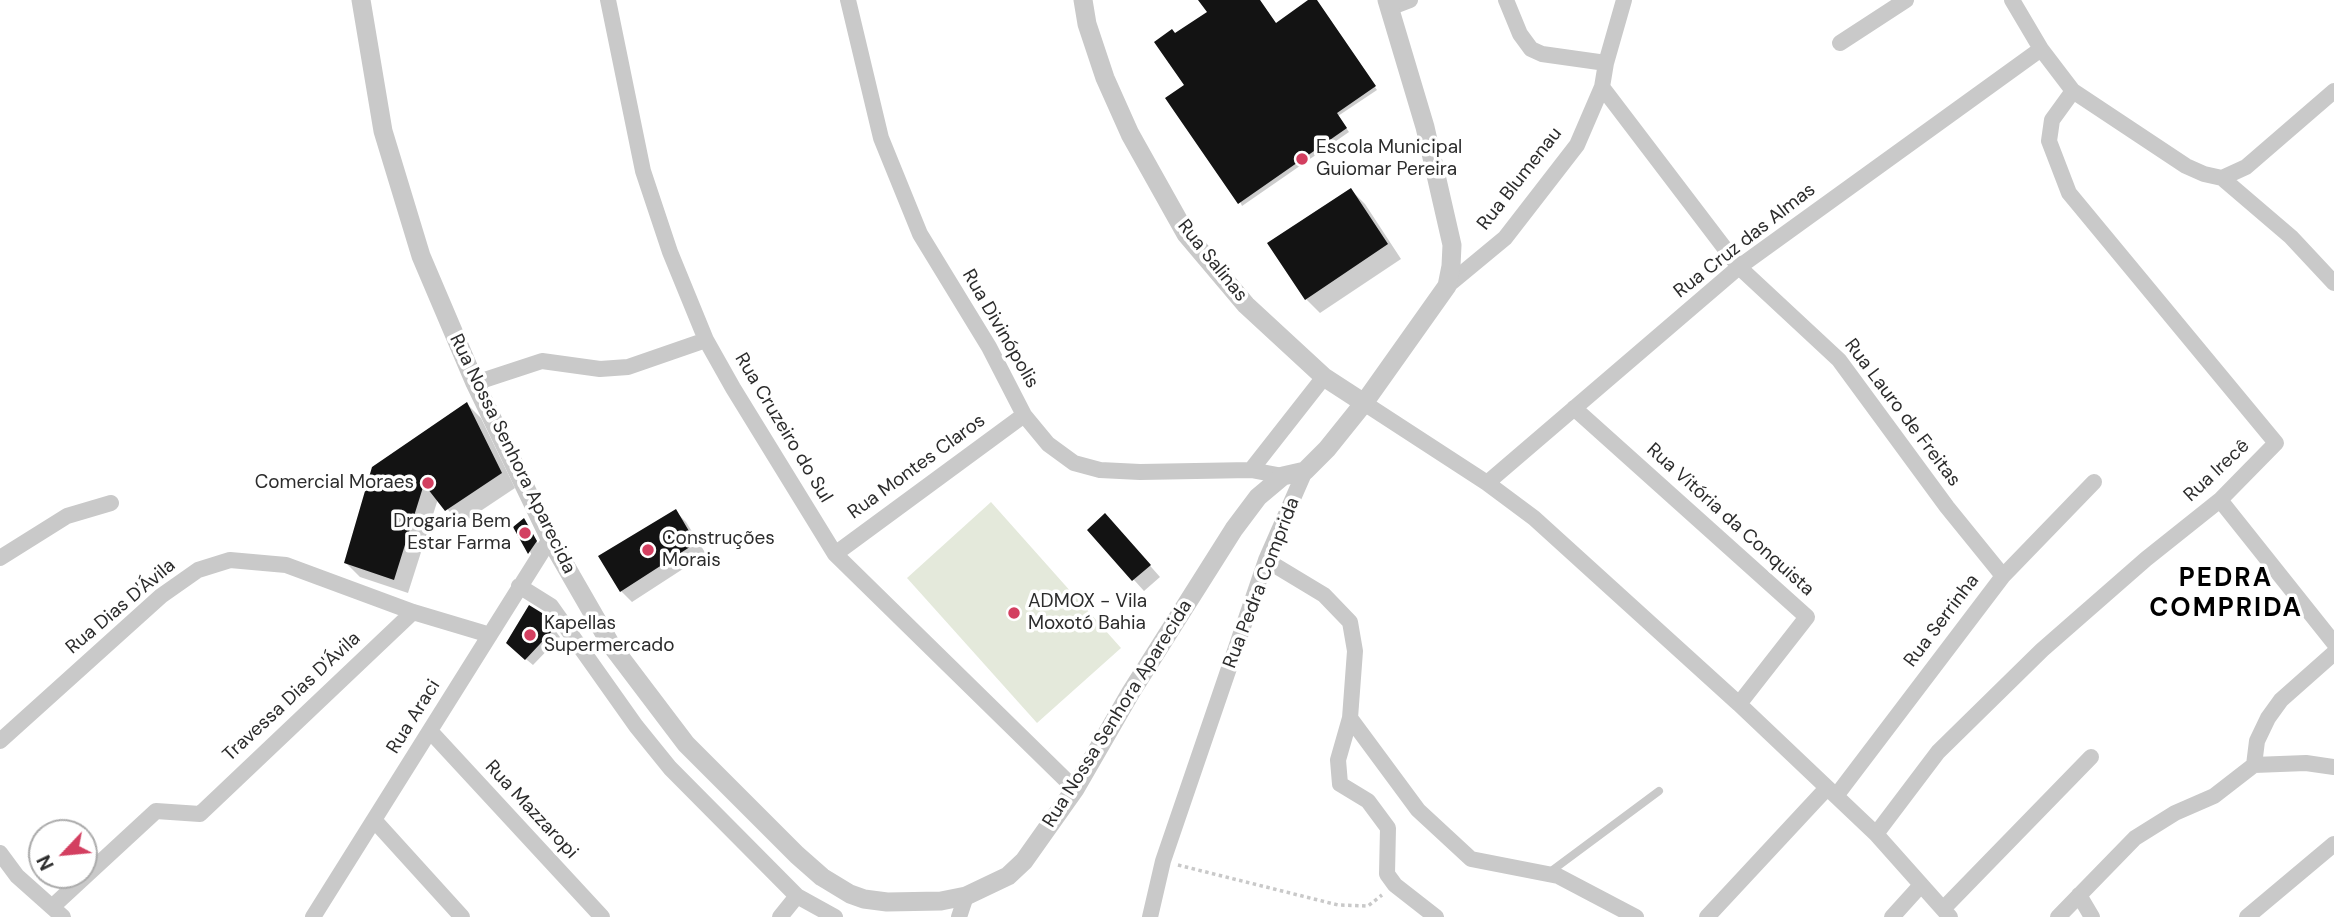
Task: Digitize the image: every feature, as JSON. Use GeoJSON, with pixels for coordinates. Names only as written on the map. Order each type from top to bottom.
{"type":"FeatureCollection","features":[{"type":"Feature","properties":{"kind":"street","name":"Rua Nossa Senhora Aparecida"},"geometry":{"type":"LineString","coordinates":[[361,0],[383,131],[421,256],[475,383],[550,539],[611,645],[686,744],[822,877],[857,897],[887,902],[941,901],[966,896],[1008,876],[1024,861],[1075,789],[1131,692],[1234,529],[1258,497],[1283,476],[1305,471]]}},
{"type":"Feature","properties":{"kind":"street","name":"Rua Cruzeiro do Sul"},"geometry":{"type":"LineString","coordinates":[[608,0],[643,171],[670,252],[706,340],[835,554],[1075,789]]}},
{"type":"Feature","properties":{"kind":"street","name":"Rua Divinópolis"},"geometry":{"type":"LineString","coordinates":[[848,0],[881,138],[920,234],[989,347],[1024,415],[1048,444],[1074,463],[1100,470],[1251,470],[1283,476]]}},
{"type":"Feature","properties":{"kind":"street","name":"Rua Salinas"},"geometry":{"type":"LineString","coordinates":[[1083,0],[1087,24],[1105,78],[1130,134],[1186,234],[1246,305],[1324,377],[1364,403]]}},
{"type":"Feature","properties":{"kind":"street"},"geometry":{"type":"LineString","coordinates":[[1410,0],[1388,4],[1425,127],[1452,245],[1447,286]]}},
{"type":"Feature","properties":{"kind":"street"},"geometry":{"type":"LineString","coordinates":[[1506,0],[1520,34],[1531,49],[1542,54],[1606,63]]}},
{"type":"Feature","properties":{"kind":"street","name":"Rua Blumenau"},"geometry":{"type":"LineString","coordinates":[[1447,286],[1505,238],[1577,145],[1602,87],[1624,0]]}},
{"type":"Feature","properties":{"kind":"street"},"geometry":{"type":"LineString","coordinates":[[1840,43],[1906,0]]}},
{"type":"Feature","properties":{"kind":"street"},"geometry":{"type":"LineString","coordinates":[[2012,0],[2041,49],[2073,91],[2186,166],[2222,178],[2291,237],[2334,284]]}},
{"type":"Feature","properties":{"kind":"street","name":"Rua Cruz das Almas"},"geometry":{"type":"LineString","coordinates":[[1487,483],[1739,267],[2041,49]]}},
{"type":"Feature","properties":{"kind":"street","name":"Rua Lauro de Freitas"},"geometry":{"type":"LineString","coordinates":[[1602,87],[1739,267],[1839,360],[1931,486],[2003,576]]}},
{"type":"Feature","properties":{"kind":"street","name":"Rua Irecê"},"geometry":{"type":"LineString","coordinates":[[1876,834],[1938,751],[2042,650],[2146,559],[2220,500],[2276,443],[2069,193],[2049,141],[2052,120],[2073,91]]}},
{"type":"Feature","properties":{"kind":"street"},"geometry":{"type":"LineString","coordinates":[[2222,178],[2246,167],[2334,91]]}},
{"type":"Feature","properties":{"kind":"street","name":"Rua Pedra Comprida"},"geometry":{"type":"LineString","coordinates":[[1150,917],[1163,861],[1266,560],[1305,471],[1327,449],[1364,403],[1447,286]]}},
{"type":"Feature","properties":{"kind":"street"},"geometry":{"type":"LineString","coordinates":[[475,383],[542,361],[600,369],[628,367],[706,340]]}},
{"type":"Feature","properties":{"kind":"street"},"geometry":{"type":"LineString","coordinates":[[1251,470],[1324,377]]}},
{"type":"Feature","properties":{"kind":"street"},"geometry":{"type":"LineString","coordinates":[[1364,403],[1487,483],[1534,518],[1876,834],[1947,913],[2091,757]]}},
{"type":"Feature","properties":{"kind":"street","name":"Rua Vitória da Conquista"},"geometry":{"type":"LineString","coordinates":[[1574,408],[1807,617],[1739,705]]}},
{"type":"Feature","properties":{"kind":"street","name":"Rua Montes Claros"},"geometry":{"type":"LineString","coordinates":[[835,554],[1024,415]]}},
{"type":"Feature","properties":{"kind":"street","name":"Rua Serrinha"},"geometry":{"type":"LineString","coordinates":[[1707,917],[1832,792],[2003,576],[2094,482]]}},
{"type":"Feature","properties":{"kind":"street"},"geometry":{"type":"LineString","coordinates":[[2220,500],[2334,643]]}},
{"type":"Feature","properties":{"kind":"street"},"geometry":{"type":"LineString","coordinates":[[0,558],[67,516],[111,503]]}},
{"type":"Feature","properties":{"kind":"street","name":"Rua Araci"},"geometry":{"type":"LineString","coordinates":[[313,917],[550,539]]}},
{"type":"Feature","properties":{"kind":"street","name":"Rua Dias D'Ávila"},"geometry":{"type":"LineString","coordinates":[[0,741],[161,596],[198,570],[230,560],[286,565],[414,612],[490,635]]}},
{"type":"Feature","properties":{"kind":"street"},"geometry":{"type":"LineString","coordinates":[[1266,560],[1324,595],[1350,622],[1355,651],[1350,718],[1338,760],[1340,784],[1368,801],[1388,828],[1387,874],[1395,885],[1436,917]]}},
{"type":"Feature","properties":{"kind":"street","name":"Rua Nossa Senhora Aparecida"},"geometry":{"type":"LineString","coordinates":[[519,586],[551,606],[636,726],[670,768],[797,896],[835,917]]}},
{"type":"Feature","properties":{"kind":"street","name":"Travessa Dias D'Ávila"},"geometry":{"type":"LineString","coordinates":[[57,912],[156,811],[200,814],[414,612]]}},
{"type":"Feature","properties":{"kind":"street"},"geometry":{"type":"LineString","coordinates":[[2254,765],[2257,741],[2268,718],[2281,700],[2334,653]]}},
{"type":"Feature","properties":{"kind":"street"},"geometry":{"type":"LineString","coordinates":[[1350,718],[1418,810],[1471,859],[1558,876],[1636,917]]}},
{"type":"Feature","properties":{"kind":"street","name":"Rua Mazzaropi"},"geometry":{"type":"LineString","coordinates":[[430,731],[603,917]]}},
{"type":"Feature","properties":{"kind":"street"},"geometry":{"type":"LineString","coordinates":[[2058,917],[2135,838],[2175,813],[2214,796],[2254,765],[2306,762],[2334,767]]}},
{"type":"Feature","properties":{"kind":"street"},"geometry":{"type":"LineString","coordinates":[[374,821],[462,917]]}},
{"type":"Feature","properties":{"kind":"street"},"geometry":{"type":"LineString","coordinates":[[2247,917],[2334,844]]}},
{"type":"Feature","properties":{"kind":"street"},"geometry":{"type":"LineString","coordinates":[[0,853],[8,875],[57,912]]}},
{"type":"Feature","properties":{"kind":"street"},"geometry":{"type":"LineString","coordinates":[[1892,917],[1921,885]]}},
{"type":"Feature","properties":{"kind":"street"},"geometry":{"type":"LineString","coordinates":[[2079,895],[2092,917]]}},
{"type":"Feature","properties":{"kind":"street"},"geometry":{"type":"LineString","coordinates":[[780,917],[797,896]]}},
{"type":"Feature","properties":{"kind":"street"},"geometry":{"type":"LineString","coordinates":[[958,917],[966,896]]}},
{"type":"Feature","properties":{"kind":"lane"},"geometry":{"type":"LineString","coordinates":[[1548,874],[1659,791]]}},
{"type":"Feature","properties":{"kind":"path"},"geometry":{"type":"LineString","coordinates":[[1163,861],[1338,905],[1368,906],[1395,885]]}},
{"type":"Feature","properties":{"kind":"shaded area","name":"ADMOX - Vila Moxotó Bahia"},"geometry":{"type":"Polygon","coordinates":[[[991,502],[1121,648],[1037,723],[907,578],[991,502]]]}},
{"type":"Feature","properties":{"kind":"building"},"geometry":{"type":"Polygon","coordinates":[[[1198,0],[1260,0],[1276,23],[1308,0],[1317,0],[1376,86],[1337,113],[1347,128],[1238,204],[1165,98],[1184,85],[1154,42],[1172,29],[1175,33],[1207,12],[1198,0]]]}},
{"type":"Feature","properties":{"kind":"building"},"geometry":{"type":"Polygon","coordinates":[[[1351,188],[1388,244],[1305,300],[1267,243],[1351,188]]]}},
{"type":"Feature","properties":{"kind":"building","name":"Comercial Moraes"},"geometry":{"type":"Polygon","coordinates":[[[467,402],[502,473],[445,511],[424,484],[394,580],[344,563],[372,467],[467,402]]]}},
{"type":"Feature","properties":{"kind":"building","name":"Construções Morais"},"geometry":{"type":"Polygon","coordinates":[[[676,509],[696,543],[620,592],[598,556],[676,509]]]}},
{"type":"Feature","properties":{"kind":"building"},"geometry":{"type":"Polygon","coordinates":[[[1105,513],[1151,565],[1132,581],[1087,530],[1105,513]]]}},
{"type":"Feature","properties":{"kind":"building","name":"Drogaria Bem Estar Farma"},"geometry":{"type":"Polygon","coordinates":[[[524,518],[537,541],[528,554],[513,527],[524,518]]]}},
{"type":"Feature","properties":{"kind":"building","name":"Kapellas Supermercado"},"geometry":{"type":"Polygon","coordinates":[[[529,605],[542,613],[554,629],[525,660],[506,643],[529,605]]]}},
{"type":"Feature","properties":{"kind":"place","name":"Escola Municipal Guiomar Pereira"},"geometry":{"type":"Point","coordinates":[1302,159]}},
{"type":"Feature","properties":{"kind":"place","name":"Comercial Moraes"},"geometry":{"type":"Point","coordinates":[428,483]}},
{"type":"Feature","properties":{"kind":"place","name":"Drogaria Bem Estar Farma"},"geometry":{"type":"Point","coordinates":[525,533]}},
{"type":"Feature","properties":{"kind":"place","name":"Construções Morais"},"geometry":{"type":"Point","coordinates":[648,550]}},
{"type":"Feature","properties":{"kind":"place","name":"ADMOX - Vila Moxotó Bahia"},"geometry":{"type":"Point","coordinates":[1014,613]}},
{"type":"Feature","properties":{"kind":"place","name":"Kapellas Supermercado"},"geometry":{"type":"Point","coordinates":[530,635]}},
{"type":"Feature","properties":{"kind":"district","name":"PEDRA COMPRIDA"},"geometry":{"type":"Point","coordinates":[2226,594]}}]}
